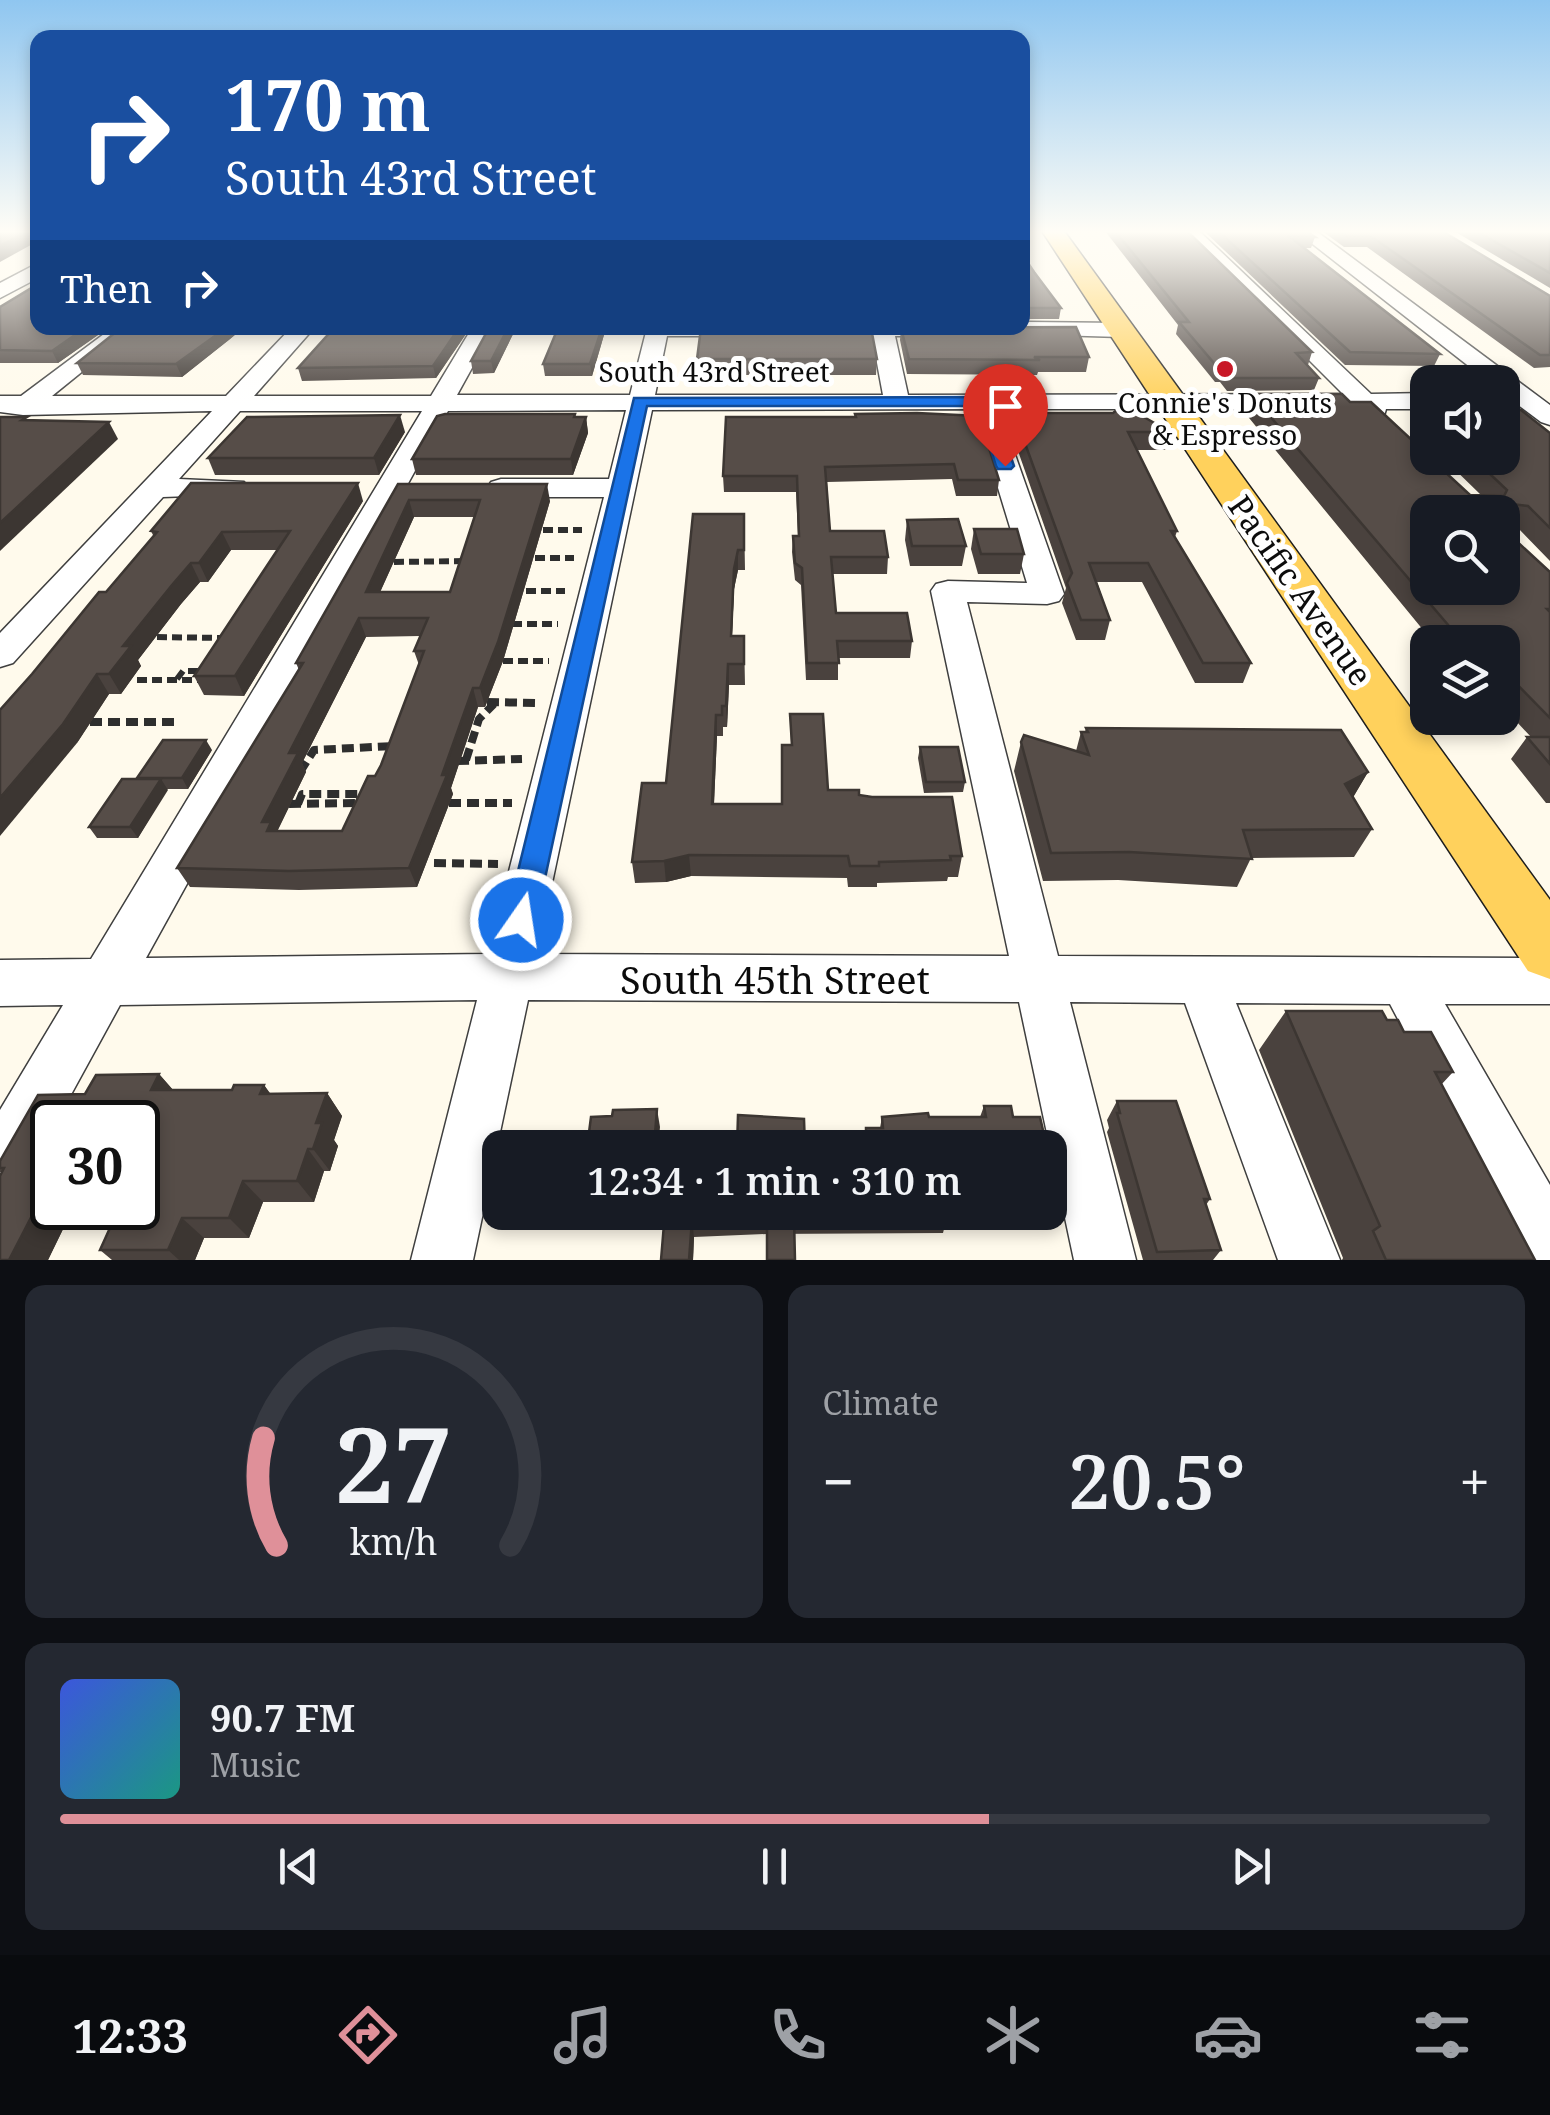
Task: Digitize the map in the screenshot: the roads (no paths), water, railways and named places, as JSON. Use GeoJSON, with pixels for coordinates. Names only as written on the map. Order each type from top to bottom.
{"type":"FeatureCollection","features":[{"type":"Feature","properties":{"kind":"main road","name":"Pacific Avenue"},"geometry":{"type":"LineString","coordinates":[[1094,290],[1550,950]]}},
{"type":"Feature","properties":{"kind":"street"},"geometry":{"type":"LineString","coordinates":[[1251,290],[1394,430]]}},
{"type":"Feature","properties":{"kind":"street"},"geometry":{"type":"LineString","coordinates":[[1383,290],[1550,417]]}},
{"type":"Feature","properties":{"kind":"street"},"geometry":{"type":"LineString","coordinates":[[1030,330],[1121,330]]}},
{"type":"Feature","properties":{"kind":"street"},"geometry":{"type":"LineString","coordinates":[[0,426],[115,335]]}},
{"type":"Feature","properties":{"kind":"street"},"geometry":{"type":"LineString","coordinates":[[0,655],[297,335]]}},
{"type":"Feature","properties":{"kind":"street"},"geometry":{"type":"LineString","coordinates":[[0,1165],[479,335]]}},
{"type":"Feature","properties":{"kind":"street"},"geometry":{"type":"LineString","coordinates":[[442,1260],[656,335]]}},
{"type":"Feature","properties":{"kind":"street"},"geometry":{"type":"LineString","coordinates":[[883,335],[897,401]]}},
{"type":"Feature","properties":{"kind":"street","name":"South 43rd Street"},"geometry":{"type":"LineString","coordinates":[[0,404],[1410,401]]}},
{"type":"Feature","properties":{"kind":"street"},"geometry":{"type":"LineString","coordinates":[[984,402],[1046,594],[948,591],[1105,1260]]}},
{"type":"Feature","properties":{"kind":"street"},"geometry":{"type":"LineString","coordinates":[[155,488],[267,488]]}},
{"type":"Feature","properties":{"kind":"street"},"geometry":{"type":"LineString","coordinates":[[466,488],[620,488]]}},
{"type":"Feature","properties":{"kind":"street","name":"South 45th Street"},"geometry":{"type":"LineString","coordinates":[[0,982],[507,977],[1550,981]]}},
{"type":"Feature","properties":{"kind":"street"},"geometry":{"type":"LineString","coordinates":[[1202,980],[1309,1260]]}},
{"type":"Feature","properties":{"kind":"street"},"geometry":{"type":"LineString","coordinates":[[1405,981],[1550,1244]]}},
{"type":"Feature","properties":{"kind":"place","name":"Connie's Donuts & Espresso"},"geometry":{"type":"Point","coordinates":[1225,369]}}]}
